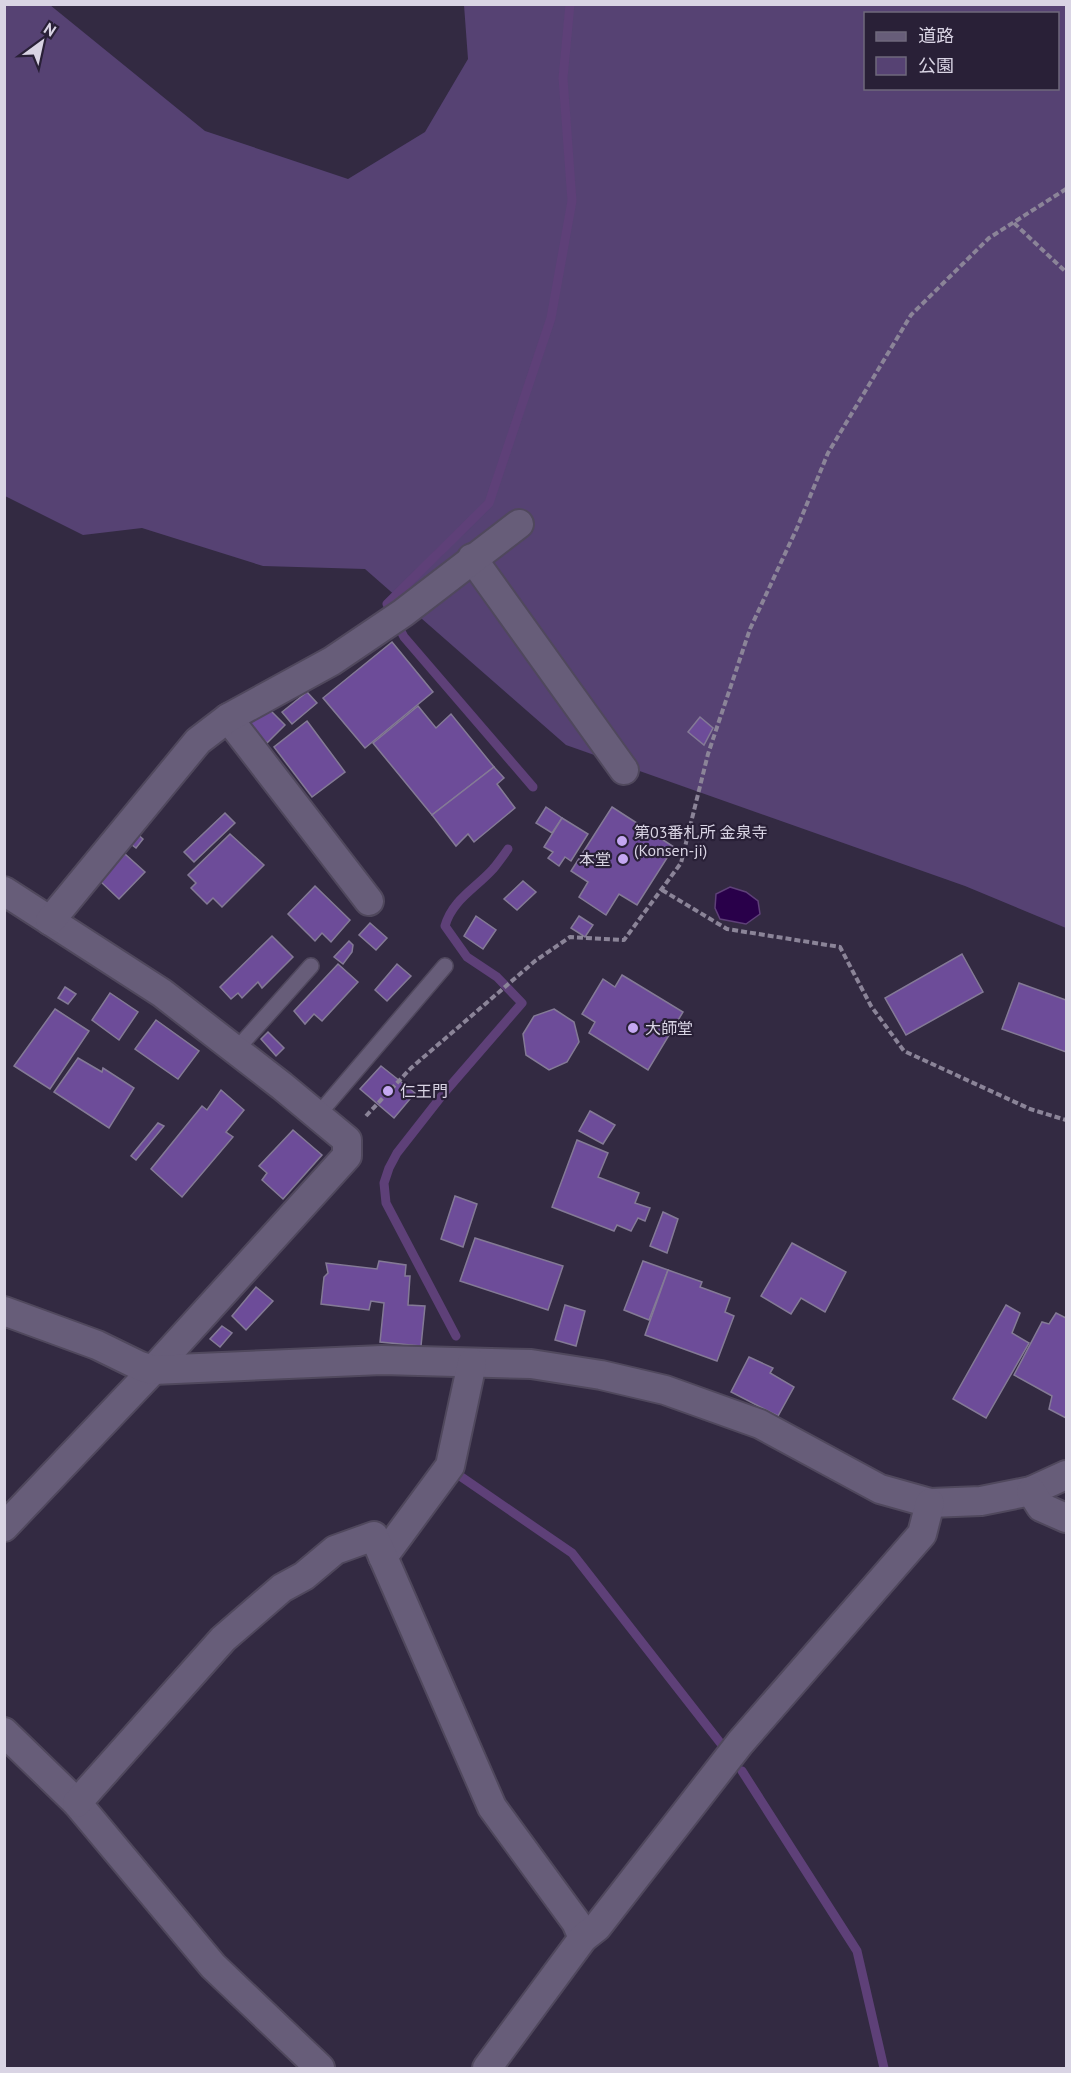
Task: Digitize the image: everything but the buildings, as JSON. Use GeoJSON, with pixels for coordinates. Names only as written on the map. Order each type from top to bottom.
{"type":"FeatureCollection","features":[{"type":"Feature","properties":{"kind":"street"},"geometry":{"type":"LineString","coordinates":[[50,921],[198,741],[228,718],[332,661],[396,617],[519,524]]}},
{"type":"Feature","properties":{"kind":"street"},"geometry":{"type":"LineString","coordinates":[[472,558],[624,770]]}},
{"type":"Feature","properties":{"kind":"street"},"geometry":{"type":"LineString","coordinates":[[228,718],[369,900]]}},
{"type":"Feature","properties":{"kind":"street"},"geometry":{"type":"LineString","coordinates":[[4,891],[162,993],[236,1050],[346,1140],[347,1156],[153,1370],[4,1527]]}},
{"type":"Feature","properties":{"kind":"street"},"geometry":{"type":"LineString","coordinates":[[4,1311],[97,1345],[153,1370],[382,1360],[531,1364],[601,1375],[665,1390],[760,1424],[880,1489],[930,1503],[981,1501],[1031,1491],[1066,1475]]}},
{"type":"Feature","properties":{"kind":"street"},"geometry":{"type":"LineString","coordinates":[[383,1557],[450,1466],[472,1363]]}},
{"type":"Feature","properties":{"kind":"street"},"geometry":{"type":"LineString","coordinates":[[1031,1491],[1041,1507],[1066,1518]]}},
{"type":"Feature","properties":{"kind":"street"},"geometry":{"type":"LineString","coordinates":[[487,2068],[583,1938],[597,1927],[740,1743],[922,1534],[930,1503]]}},
{"type":"Feature","properties":{"kind":"street"},"geometry":{"type":"LineString","coordinates":[[77,1803],[223,1639],[282,1588],[304,1576],[335,1550],[374,1536],[492,1807],[576,1922],[583,1938]]}},
{"type":"Feature","properties":{"kind":"street"},"geometry":{"type":"LineString","coordinates":[[4,1732],[77,1803],[213,1966],[320,2068]]}},
{"type":"Feature","properties":{"kind":"lane"},"geometry":{"type":"LineString","coordinates":[[236,1050],[311,966]]}},
{"type":"Feature","properties":{"kind":"lane"},"geometry":{"type":"LineString","coordinates":[[317,1116],[445,966]]}},
{"type":"Feature","properties":{"kind":"path"},"geometry":{"type":"LineString","coordinates":[[346,1140],[373,1107],[411,1068],[535,961],[570,937],[624,940],[662,890],[681,864],[708,754],[750,629],[797,528],[828,453],[911,315],[989,238],[1066,189]]}},
{"type":"Feature","properties":{"kind":"path"},"geometry":{"type":"LineString","coordinates":[[1014,223],[1066,272]]}},
{"type":"Feature","properties":{"kind":"path"},"geometry":{"type":"LineString","coordinates":[[662,890],[727,929],[840,947],[871,1006],[903,1051],[1030,1109],[1066,1120]]}},
{"type":"Feature","properties":{"kind":"green space"},"geometry":{"type":"Polygon","coordinates":[[[4,5],[50,5],[205,131],[348,179],[425,132],[468,59],[464,5],[1066,5],[1066,928],[965,886],[566,745],[365,569],[263,566],[142,528],[83,535],[5,496],[4,5]]]}},
{"type":"Feature","properties":{"kind":"shaded area"},"geometry":{"type":"Polygon","coordinates":[[[730,887],[746,892],[758,901],[760,914],[746,924],[720,919],[715,908],[716,894],[730,887]]]}},
{"type":"Feature","properties":{"kind":"waterway"},"geometry":{"type":"LineString","coordinates":[[533,787],[404,637],[387,604],[489,503],[551,318],[572,201],[563,78],[570,4]]}},
{"type":"Feature","properties":{"kind":"waterway"},"geometry":{"type":"LineString","coordinates":[[456,1336],[386,1203],[384,1183],[397,1153],[444,1093],[522,1003],[497,977],[467,957],[445,926],[453,909],[493,869],[508,849]]}},
{"type":"Feature","properties":{"kind":"waterway"},"geometry":{"type":"LineString","coordinates":[[460,1476],[572,1553],[722,1745]]}},
{"type":"Feature","properties":{"kind":"waterway"},"geometry":{"type":"LineString","coordinates":[[742,1771],[857,1951],[884,2068]]}},
{"type":"Feature","properties":{"kind":"place","name":"第03番札所 金泉寺 (Konsen-ji)"},"geometry":{"type":"Point","coordinates":[622,841]}},
{"type":"Feature","properties":{"kind":"place","name":"本堂"},"geometry":{"type":"Point","coordinates":[623,859]}},
{"type":"Feature","properties":{"kind":"place","name":"大師堂"},"geometry":{"type":"Point","coordinates":[633,1028]}},
{"type":"Feature","properties":{"kind":"place","name":"仁王門"},"geometry":{"type":"Point","coordinates":[388,1091]}}]}
